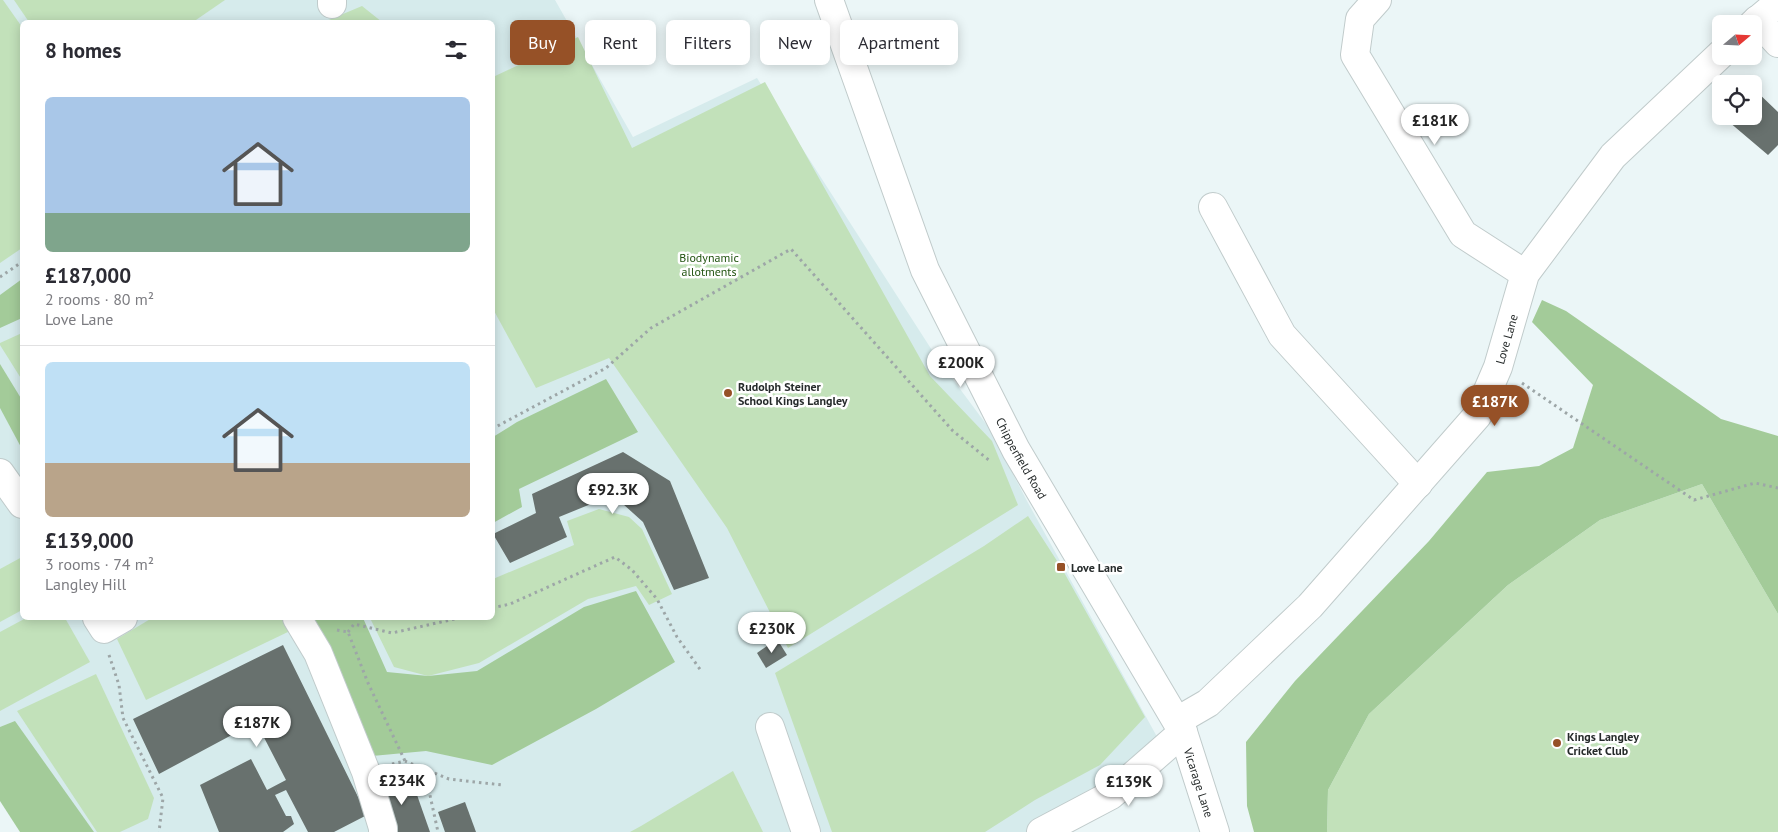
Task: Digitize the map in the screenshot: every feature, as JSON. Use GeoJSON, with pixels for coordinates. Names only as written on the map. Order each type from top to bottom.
{"type":"FeatureCollection","features":[{"type":"Feature","properties":{"kind":"street","name":"Chipperfield Road"},"geometry":{"type":"LineString","coordinates":[[829,0],[925,270],[1016,450],[1180,726]]}},
{"type":"Feature","properties":{"kind":"street"},"geometry":{"type":"LineString","coordinates":[[1377,0],[1360,19],[1355,55],[1463,234],[1525,274]]}},
{"type":"Feature","properties":{"kind":"street"},"geometry":{"type":"LineString","coordinates":[[1762,16],[1778,3]]}},
{"type":"Feature","properties":{"kind":"street"},"geometry":{"type":"LineString","coordinates":[[1762,28],[1778,43]]}},
{"type":"Feature","properties":{"kind":"street","name":"Love Lane"},"geometry":{"type":"LineString","coordinates":[[1041,832],[1111,795],[1180,726],[1208,703],[1310,606],[1418,484],[1477,416],[1498,366],[1525,274],[1613,156],[1712,62]]}},
{"type":"Feature","properties":{"kind":"street"},"geometry":{"type":"LineString","coordinates":[[1213,207],[1282,335],[1418,484]]}},
{"type":"Feature","properties":{"kind":"street"},"geometry":{"type":"LineString","coordinates":[[0,473],[20,501]]}},
{"type":"Feature","properties":{"kind":"street"},"geometry":{"type":"LineString","coordinates":[[298,620],[318,653],[366,772],[384,828],[383,832]]}},
{"type":"Feature","properties":{"kind":"street","name":"Vicarage Lane"},"geometry":{"type":"LineString","coordinates":[[1180,726],[1215,832]]}},
{"type":"Feature","properties":{"kind":"street"},"geometry":{"type":"LineString","coordinates":[[770,727],[806,832]]}},
{"type":"Feature","properties":{"kind":"path"},"geometry":{"type":"LineString","coordinates":[[495,427],[606,368],[651,328],[791,248],[953,431],[989,461],[1016,450]]}},
{"type":"Feature","properties":{"kind":"path"},"geometry":{"type":"LineString","coordinates":[[0,277],[20,263]]}},
{"type":"Feature","properties":{"kind":"path"},"geometry":{"type":"LineString","coordinates":[[1498,366],[1694,500],[1755,483],[1778,488]]}},
{"type":"Feature","properties":{"kind":"path"},"geometry":{"type":"LineString","coordinates":[[495,607],[518,600],[615,557],[632,570],[657,599],[677,637],[702,672]]}},
{"type":"Feature","properties":{"kind":"path"},"geometry":{"type":"LineString","coordinates":[[298,620],[348,632]]}},
{"type":"Feature","properties":{"kind":"path"},"geometry":{"type":"LineString","coordinates":[[348,632],[354,624],[392,633],[450,620]]}},
{"type":"Feature","properties":{"kind":"path"},"geometry":{"type":"LineString","coordinates":[[108,622],[108,651],[119,685],[122,718],[164,798],[159,832]]}},
{"type":"Feature","properties":{"kind":"path"},"geometry":{"type":"LineString","coordinates":[[348,632],[368,684],[405,761]]}},
{"type":"Feature","properties":{"kind":"path"},"geometry":{"type":"LineString","coordinates":[[392,762],[390,764],[405,761],[449,779],[502,784]]}},
{"type":"Feature","properties":{"kind":"path"},"geometry":{"type":"LineString","coordinates":[[428,770],[426,777],[438,832]]}},
{"type":"Feature","properties":{"kind":"shaded area","name":"Rudolph Steiner School Kings Langley"},"geometry":{"type":"Polygon","coordinates":[[[0,0],[555,0],[566,20],[510,20],[510,65],[575,65],[575,35],[585,53],[585,65],[592,65],[633,137],[757,78],[937,358],[989,428],[1027,501],[1161,744],[1045,825],[1032,832],[28,832],[0,790],[0,0]]]}},
{"type":"Feature","properties":{"kind":"green space"},"geometry":{"type":"Polygon","coordinates":[[[0,0],[3,0],[20,24],[20,249],[0,263],[0,0]]]}},
{"type":"Feature","properties":{"kind":"green space"},"geometry":{"type":"Polygon","coordinates":[[[14,0],[225,0],[196,20],[28,20],[14,0]]]}},
{"type":"Feature","properties":{"kind":"green space"},"geometry":{"type":"Polygon","coordinates":[[[362,6],[380,20],[329,20],[362,6]]]}},
{"type":"Feature","properties":{"kind":"green space","name":"Biodynamic allotments"},"geometry":{"type":"Polygon","coordinates":[[[578,37],[585,51],[585,65],[592,65],[632,148],[765,82],[930,376],[992,441],[1018,505],[788,648],[727,528],[609,358],[536,388],[495,313],[495,76],[518,65],[575,65],[575,38],[578,37]]]}},
{"type":"Feature","properties":{"kind":"green space"},"geometry":{"type":"Polygon","coordinates":[[[20,280],[20,319],[0,328],[0,295],[20,280]]]}},
{"type":"Feature","properties":{"kind":"green space"},"geometry":{"type":"Polygon","coordinates":[[[1542,300],[1566,311],[1721,419],[1778,436],[1778,614],[1702,484],[1600,520],[1508,585],[1369,714],[1328,790],[1327,832],[1254,832],[1247,806],[1246,742],[1295,681],[1429,541],[1487,472],[1539,466],[1573,448],[1593,385],[1532,322],[1542,300]]]}},
{"type":"Feature","properties":{"kind":"green space"},"geometry":{"type":"Polygon","coordinates":[[[20,334],[20,377],[0,345],[0,343],[20,334]]]}},
{"type":"Feature","properties":{"kind":"green space"},"geometry":{"type":"Polygon","coordinates":[[[0,364],[20,397],[20,445],[0,408],[0,364]]]}},
{"type":"Feature","properties":{"kind":"green space"},"geometry":{"type":"Polygon","coordinates":[[[606,379],[638,432],[519,489],[522,507],[495,522],[495,436],[517,422],[606,379]]]}},
{"type":"Feature","properties":{"kind":"green space","name":"Kings Langley Cricket Club"},"geometry":{"type":"Polygon","coordinates":[[[1702,484],[1778,614],[1778,832],[1327,832],[1328,790],[1369,714],[1508,585],[1600,520],[1702,484]]]}},
{"type":"Feature","properties":{"kind":"green space"},"geometry":{"type":"Polygon","coordinates":[[[599,509],[629,517],[642,529],[672,594],[649,605],[636,586],[588,599],[479,663],[428,676],[394,667],[371,620],[495,620],[495,578],[574,545],[567,521],[599,509]]]}},
{"type":"Feature","properties":{"kind":"green space"},"geometry":{"type":"Polygon","coordinates":[[[1028,516],[1061,567],[1145,717],[1100,765],[1035,800],[985,832],[832,832],[775,673],[984,546],[1028,516]]]}},
{"type":"Feature","properties":{"kind":"green space"},"geometry":{"type":"Polygon","coordinates":[[[20,558],[20,611],[0,622],[0,569],[20,558]]]}},
{"type":"Feature","properties":{"kind":"green space"},"geometry":{"type":"Polygon","coordinates":[[[636,591],[675,662],[596,709],[492,765],[426,751],[372,756],[314,620],[364,620],[387,672],[428,676],[477,671],[584,607],[636,591]]]}},
{"type":"Feature","properties":{"kind":"green space"},"geometry":{"type":"Polygon","coordinates":[[[22,620],[66,620],[90,662],[0,711],[0,632],[22,620]]]}},
{"type":"Feature","properties":{"kind":"green space"},"geometry":{"type":"Polygon","coordinates":[[[149,620],[286,620],[290,631],[146,700],[117,639],[149,620]]]}},
{"type":"Feature","properties":{"kind":"green space"},"geometry":{"type":"Polygon","coordinates":[[[96,674],[154,798],[148,819],[120,832],[97,832],[17,711],[96,674]]]}},
{"type":"Feature","properties":{"kind":"green space"},"geometry":{"type":"Polygon","coordinates":[[[15,721],[94,832],[20,832],[0,801],[0,727],[15,721]]]}},
{"type":"Feature","properties":{"kind":"green space"},"geometry":{"type":"Polygon","coordinates":[[[733,771],[763,832],[630,832],[641,826],[733,771]]]}},
{"type":"Feature","properties":{"kind":"building"},"geometry":{"type":"Polygon","coordinates":[[[1762,97],[1778,112],[1778,145],[1768,155],[1733,125],[1762,125],[1762,97]]]}},
{"type":"Feature","properties":{"kind":"building"},"geometry":{"type":"Polygon","coordinates":[[[623,452],[670,481],[709,578],[674,590],[643,522],[613,495],[559,517],[567,537],[510,563],[495,537],[495,533],[536,513],[532,494],[623,452]]]}},
{"type":"Feature","properties":{"kind":"building"},"geometry":{"type":"Polygon","coordinates":[[[777,639],[787,655],[766,668],[757,653],[777,639]]]}},
{"type":"Feature","properties":{"kind":"building"},"geometry":{"type":"Polygon","coordinates":[[[283,645],[367,815],[334,832],[308,832],[286,790],[275,795],[286,816],[291,816],[294,824],[283,832],[219,832],[200,785],[251,759],[267,790],[286,780],[256,722],[159,774],[133,719],[283,645]]]}},
{"type":"Feature","properties":{"kind":"building"},"geometry":{"type":"Polygon","coordinates":[[[410,775],[430,832],[391,832],[375,787],[410,775]]]}},
{"type":"Feature","properties":{"kind":"building"},"geometry":{"type":"Polygon","coordinates":[[[465,802],[476,832],[445,832],[438,812],[465,802]]]}},
{"type":"Feature","properties":{"kind":"place","name":"Rudolph Steiner School Kings Langley"},"geometry":{"type":"Point","coordinates":[728,393]}},
{"type":"Feature","properties":{"kind":"place","name":"Love Lane"},"geometry":{"type":"Point","coordinates":[1061,567]}},
{"type":"Feature","properties":{"kind":"place","name":"Kings Langley Cricket Club"},"geometry":{"type":"Point","coordinates":[1557,743]}}]}
